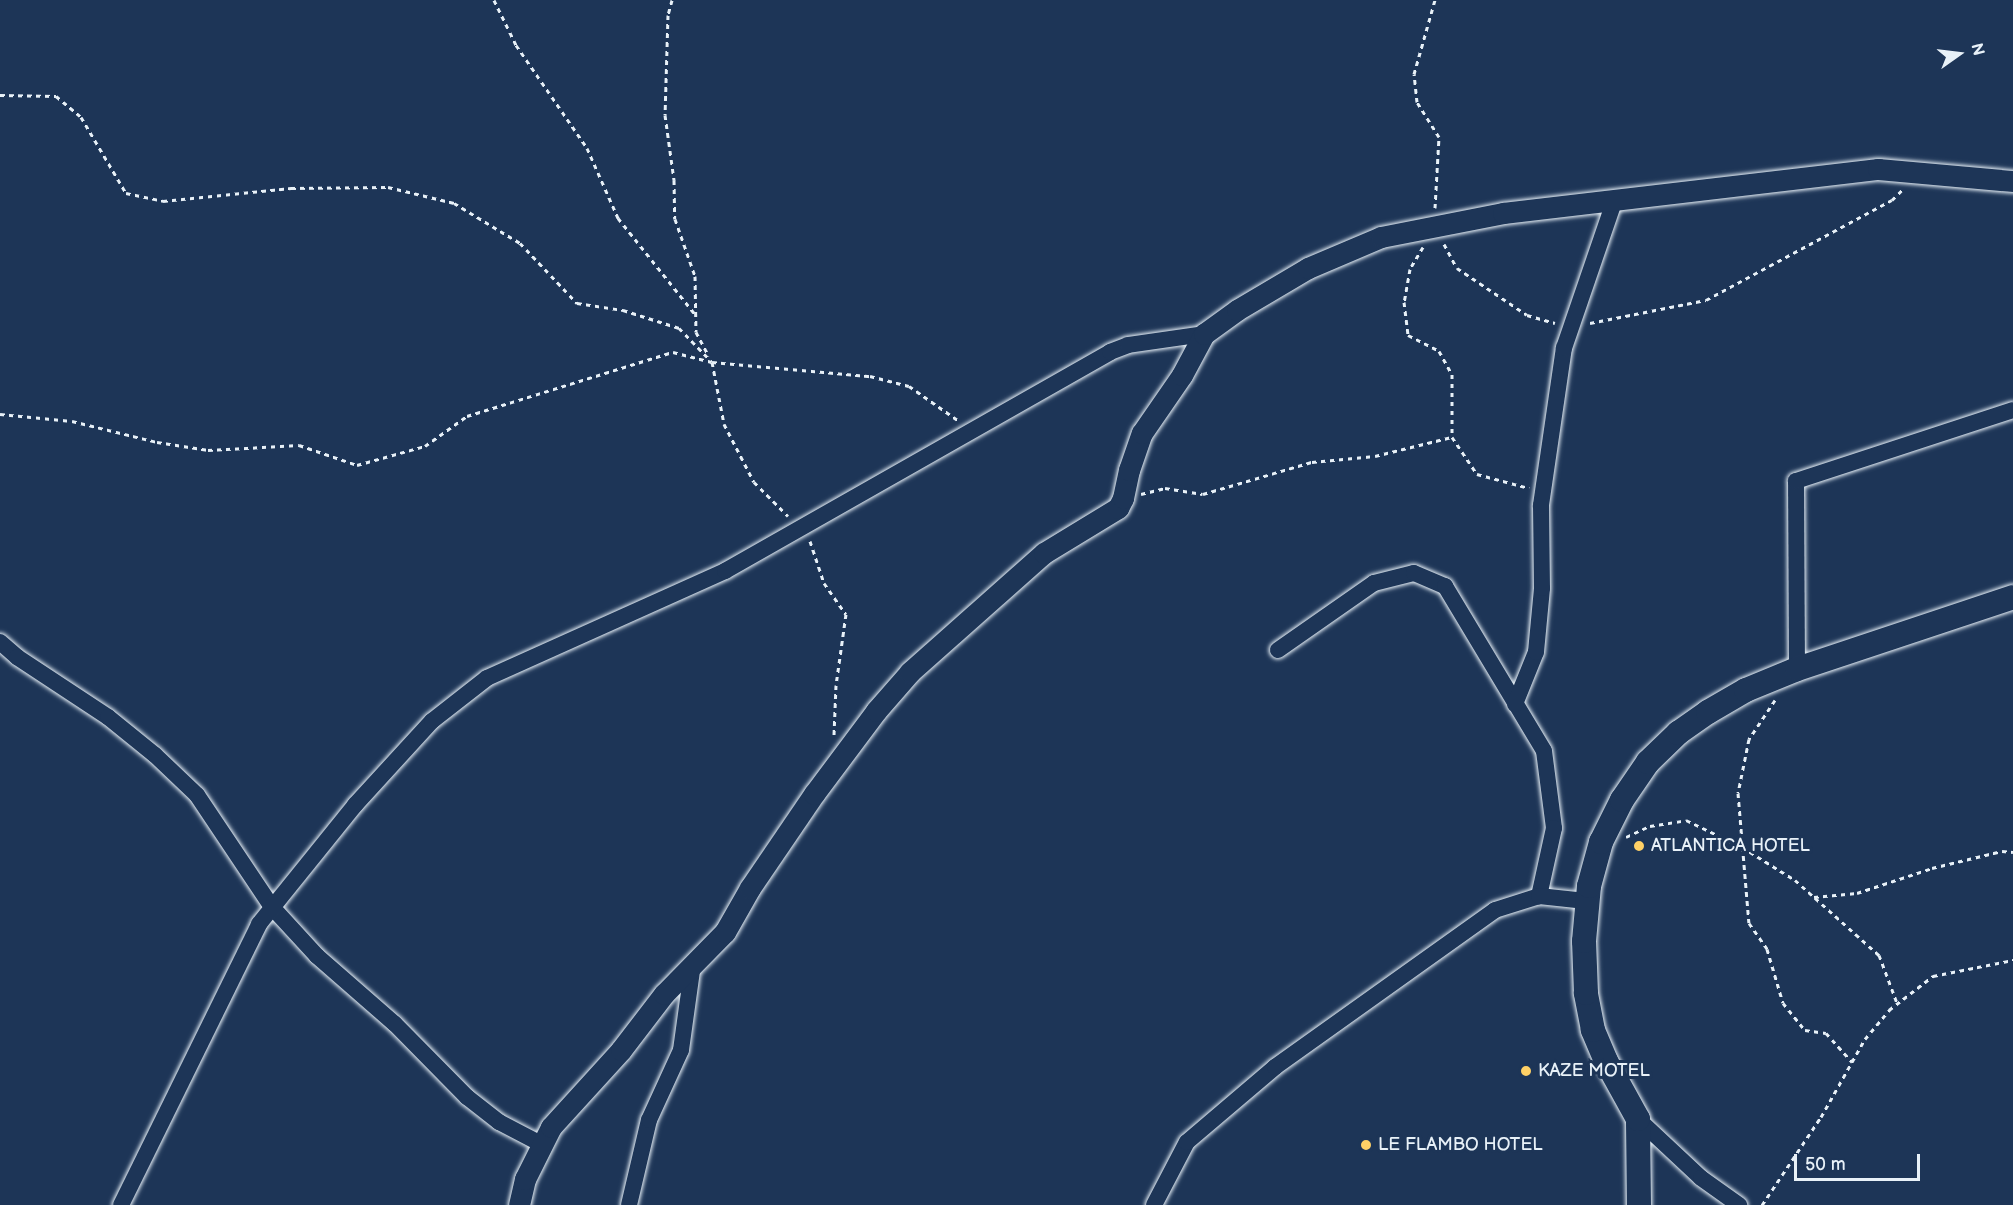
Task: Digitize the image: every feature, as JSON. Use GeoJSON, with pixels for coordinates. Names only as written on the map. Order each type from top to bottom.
{"type":"FeatureCollection","features":[{"type":"Feature","properties":{"kind":"main road"},"geometry":{"type":"LineString","coordinates":[[1639,1205],[1638,1119],[1606,1061],[1593,1030],[1586,993],[1584,941],[1586,901],[1599,850],[1622,800],[1648,762],[1678,733],[1746,690],[1797,669],[2013,597]]}},
{"type":"Feature","properties":{"kind":"street"},"geometry":{"type":"LineString","coordinates":[[519,1205],[525,1179],[551,1127],[621,1050],[663,994],[725,932],[750,888],[833,768],[876,711],[910,672],[1044,553],[1118,508],[1124,498],[1129,470],[1142,433],[1182,375],[1204,334],[1236,310],[1308,268],[1381,237],[1503,213],[1878,169],[2013,181]]}},
{"type":"Feature","properties":{"kind":"street"},"geometry":{"type":"LineString","coordinates":[[1515,704],[1536,652],[1542,588],[1543,492],[1564,348],[1616,199]]}},
{"type":"Feature","properties":{"kind":"street"},"geometry":{"type":"LineString","coordinates":[[121,1205],[259,924],[355,805],[424,729],[487,678],[725,571],[1110,352],[1128,345],[1204,334]]}},
{"type":"Feature","properties":{"kind":"street"},"geometry":{"type":"LineString","coordinates":[[1797,669],[1796,481],[2013,410]]}},
{"type":"Feature","properties":{"kind":"street"},"geometry":{"type":"LineString","coordinates":[[1278,650],[1374,583],[1414,573],[1445,586],[1544,751],[1554,828],[1539,896]]}},
{"type":"Feature","properties":{"kind":"street"},"geometry":{"type":"LineString","coordinates":[[0,642],[17,657],[108,717],[155,755],[197,795],[272,907],[317,956],[395,1024],[467,1097],[499,1122],[541,1144]]}},
{"type":"Feature","properties":{"kind":"street"},"geometry":{"type":"LineString","coordinates":[[1154,1205],[1187,1142],[1275,1067],[1495,910],[1539,896],[1586,901]]}},
{"type":"Feature","properties":{"kind":"street"},"geometry":{"type":"LineString","coordinates":[[630,1205],[649,1120],[681,1050],[693,964]]}},
{"type":"Feature","properties":{"kind":"street"},"geometry":{"type":"LineString","coordinates":[[1638,1119],[1701,1178],[1739,1205]]}},
{"type":"Feature","properties":{"kind":"path"},"geometry":{"type":"LineString","coordinates":[[494,0],[516,45],[587,148],[618,218],[695,315]]}},
{"type":"Feature","properties":{"kind":"path"},"geometry":{"type":"LineString","coordinates":[[672,0],[668,15],[664,116],[674,180],[675,219],[694,276],[696,332],[712,362],[724,424],[754,482],[801,528],[814,547],[824,583],[846,614],[836,685],[833,768]]}},
{"type":"Feature","properties":{"kind":"path"},"geometry":{"type":"LineString","coordinates":[[1435,0],[1414,74],[1417,102],[1439,137],[1434,227],[1410,269],[1404,302],[1408,335],[1439,351],[1452,374],[1452,437],[1477,474],[1543,492]]}},
{"type":"Feature","properties":{"kind":"path"},"geometry":{"type":"LineString","coordinates":[[0,94],[56,96],[81,117],[126,193],[162,201],[291,188],[388,187],[454,203],[520,243],[577,303],[623,310],[679,328],[712,362]]}},
{"type":"Feature","properties":{"kind":"path"},"geometry":{"type":"LineString","coordinates":[[1434,227],[1457,268],[1527,315],[1571,327],[1706,300],[1892,200],[1921,173]]}},
{"type":"Feature","properties":{"kind":"path"},"geometry":{"type":"LineString","coordinates":[[0,414],[72,421],[157,442],[208,450],[299,445],[357,465],[425,446],[467,416],[673,352],[712,362],[870,376],[909,386],[972,431]]}},
{"type":"Feature","properties":{"kind":"path"},"geometry":{"type":"LineString","coordinates":[[1124,498],[1165,488],[1203,494],[1312,462],[1375,456],[1452,437]]}},
{"type":"Feature","properties":{"kind":"path"},"geometry":{"type":"LineString","coordinates":[[1779,695],[1749,739],[1738,793],[1749,923],[1767,949],[1783,1003],[1805,1030],[1826,1033],[1852,1062]]}},
{"type":"Feature","properties":{"kind":"path"},"geometry":{"type":"LineString","coordinates":[[1599,850],[1650,826],[1686,820],[1743,847],[1795,880],[1879,955],[1897,1004]]}},
{"type":"Feature","properties":{"kind":"path"},"geometry":{"type":"LineString","coordinates":[[1814,897],[1857,893],[1932,868],[2001,851],[2013,852]]}},
{"type":"Feature","properties":{"kind":"path"},"geometry":{"type":"LineString","coordinates":[[1762,1205],[1821,1117],[1865,1039],[1897,1004],[1933,976],[2013,960]]}},
{"type":"Feature","properties":{"kind":"place","name":"ATLANTICA HOTEL"},"geometry":{"type":"Point","coordinates":[1639,846]}},
{"type":"Feature","properties":{"kind":"place","name":"KAZE MOTEL"},"geometry":{"type":"Point","coordinates":[1526,1071]}},
{"type":"Feature","properties":{"kind":"place","name":"LE FLAMBO HOTEL"},"geometry":{"type":"Point","coordinates":[1366,1145]}}]}
